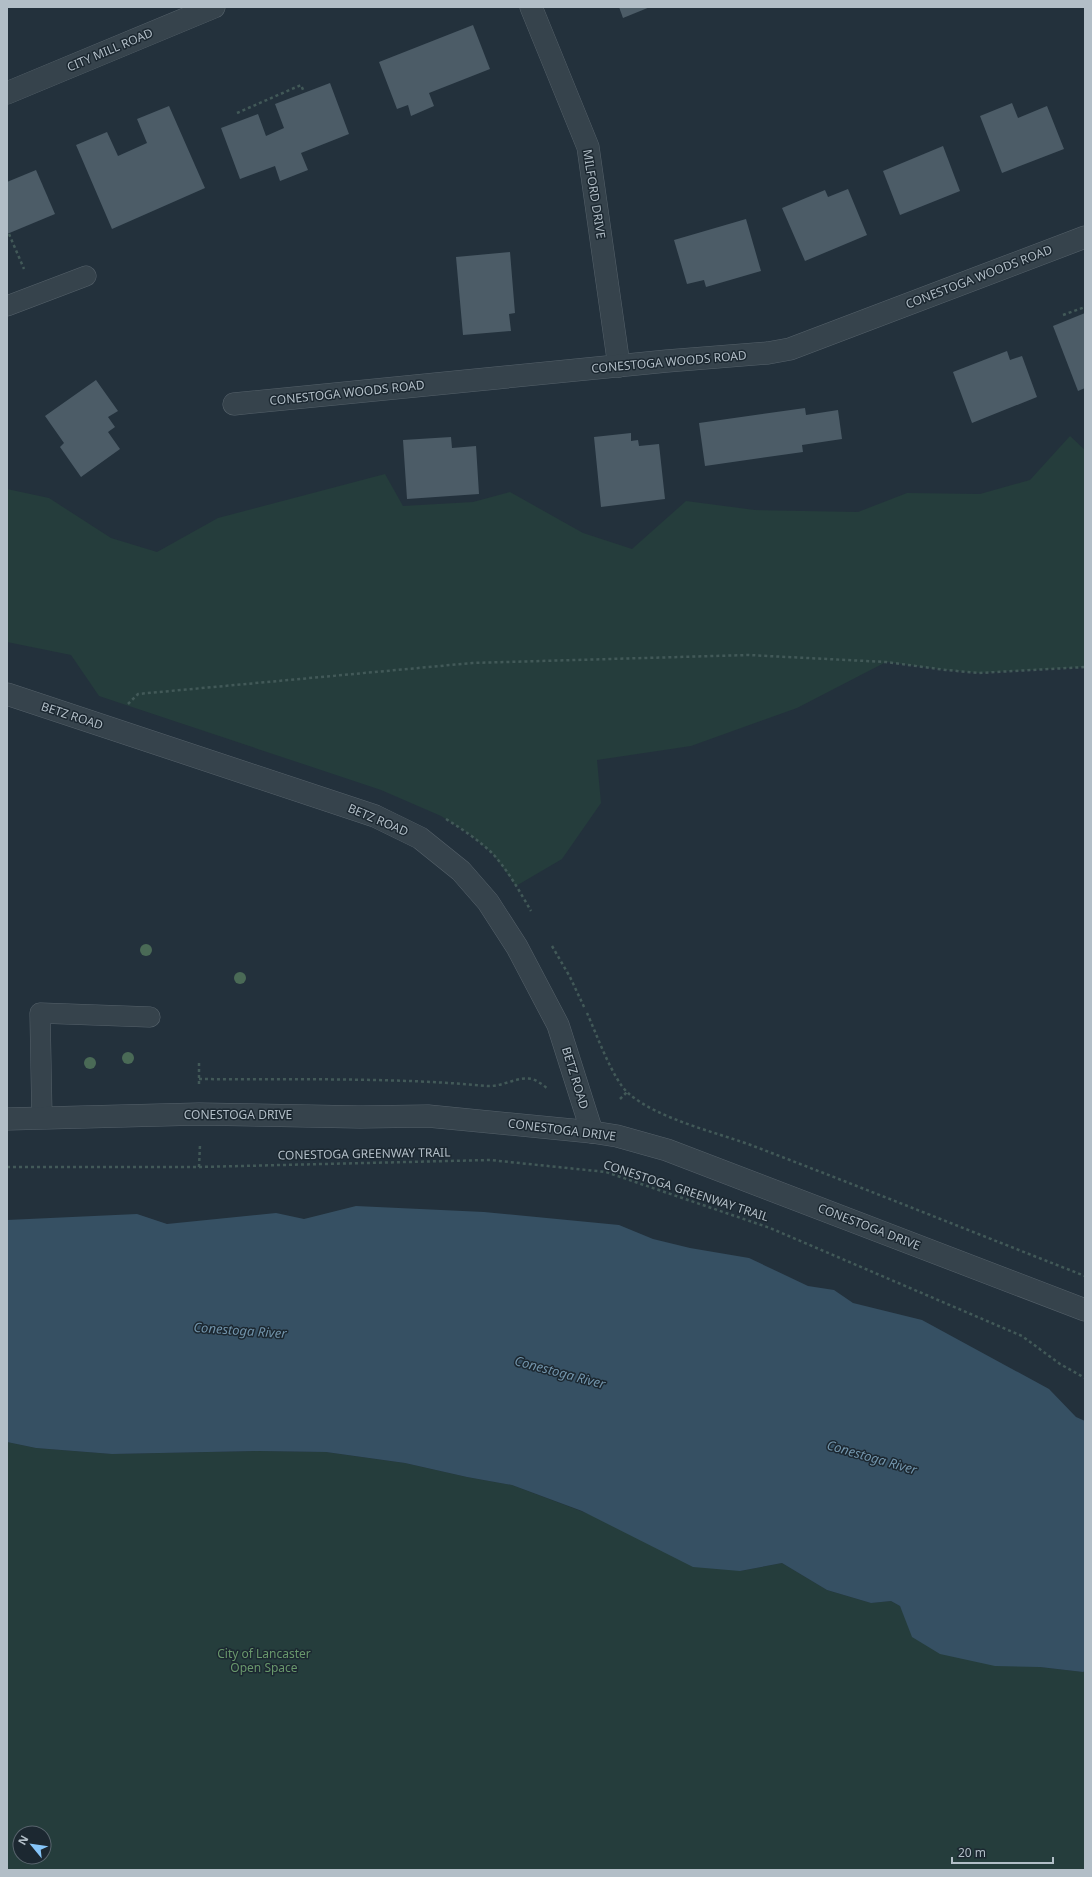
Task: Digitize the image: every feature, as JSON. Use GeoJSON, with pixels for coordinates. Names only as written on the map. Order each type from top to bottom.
{"type":"FeatureCollection","features":[{"type":"Feature","properties":{"kind":"street","name":"CITY MILL ROAD"},"geometry":{"type":"LineString","coordinates":[[7,93],[214,7]]}},
{"type":"Feature","properties":{"kind":"street","name":"MILFORD DRIVE"},"geometry":{"type":"LineString","coordinates":[[531,7],[588,146],[619,366]]}},
{"type":"Feature","properties":{"kind":"street","name":"CONESTOGA WOODS ROAD"},"geometry":{"type":"LineString","coordinates":[[234,404],[619,366],[768,353],[790,349],[1085,236]]}},
{"type":"Feature","properties":{"kind":"street","name":"BETZ ROAD"},"geometry":{"type":"LineString","coordinates":[[7,694],[375,816],[420,838],[461,871],[488,902],[516,948],[558,1025],[592,1132]]}},
{"type":"Feature","properties":{"kind":"street","name":"CONESTOGA DRIVE"},"geometry":{"type":"LineString","coordinates":[[7,1119],[199,1114],[360,1117],[428,1116],[592,1132],[617,1136],[667,1150],[1085,1310]]}},
{"type":"Feature","properties":{"kind":"lane"},"geometry":{"type":"LineString","coordinates":[[7,306],[86,276]]}},
{"type":"Feature","properties":{"kind":"lane"},"geometry":{"type":"LineString","coordinates":[[42,1118],[40,1013],[150,1018]]}},
{"type":"Feature","properties":{"kind":"path"},"geometry":{"type":"LineString","coordinates":[[237,113],[301,85],[304,92]]}},
{"type":"Feature","properties":{"kind":"path"},"geometry":{"type":"LineString","coordinates":[[8,234],[36,295]]}},
{"type":"Feature","properties":{"kind":"path"},"geometry":{"type":"LineString","coordinates":[[1063,315],[1085,307]]}},
{"type":"Feature","properties":{"kind":"path"},"geometry":{"type":"LineString","coordinates":[[134,708],[126,705],[138,694],[472,663],[748,655],[886,662],[979,673],[1085,667]]}},
{"type":"Feature","properties":{"kind":"path"},"geometry":{"type":"LineString","coordinates":[[441,816],[468,833],[492,853],[516,886],[531,912]]}},
{"type":"Feature","properties":{"kind":"path"},"geometry":{"type":"LineString","coordinates":[[551,944],[570,976],[614,1075],[627,1092],[642,1104],[672,1117],[754,1146],[1085,1276]]}},
{"type":"Feature","properties":{"kind":"path"},"geometry":{"type":"LineString","coordinates":[[199,1063],[199,1089]]}},
{"type":"Feature","properties":{"kind":"path"},"geometry":{"type":"LineString","coordinates":[[199,1079],[362,1080],[490,1086],[524,1079],[533,1080],[548,1089]]}},
{"type":"Feature","properties":{"kind":"path"},"geometry":{"type":"LineString","coordinates":[[620,1099],[627,1092]]}},
{"type":"Feature","properties":{"kind":"path"},"geometry":{"type":"LineString","coordinates":[[199,1167],[200,1145]]}},
{"type":"Feature","properties":{"kind":"path","name":"CONESTOGA GREENWAY TRAIL"},"geometry":{"type":"LineString","coordinates":[[7,1166],[199,1167],[490,1160],[606,1172],[770,1228],[1022,1336],[1060,1364],[1085,1378]]}},
{"type":"Feature","properties":{"kind":"green space"},"geometry":{"type":"Polygon","coordinates":[[[1070,436],[1085,450],[1085,667],[979,673],[886,662],[797,708],[691,746],[597,760],[601,803],[562,859],[516,886],[492,853],[468,833],[441,816],[381,790],[99,696],[71,655],[7,642],[7,489],[49,498],[111,538],[157,552],[218,518],[385,474],[403,506],[473,502],[510,492],[583,533],[632,549],[686,501],[755,510],[858,512],[907,493],[980,494],[1030,480],[1070,436]]]}},
{"type":"Feature","properties":{"kind":"green space","name":"City of Lancaster Open Space"},"geometry":{"type":"Polygon","coordinates":[[[7,1442],[36,1448],[112,1454],[258,1451],[326,1452],[405,1463],[467,1477],[512,1485],[740,1571],[782,1563],[827,1590],[871,1603],[891,1601],[900,1606],[907,1620],[1040,1667],[1085,1671],[1085,1870],[7,1870],[7,1442]]]}},
{"type":"Feature","properties":{"kind":"water","name":"Conestoga River"},"geometry":{"type":"Polygon","coordinates":[[[356,1206],[484,1212],[619,1225],[653,1239],[690,1248],[749,1258],[808,1286],[834,1290],[853,1303],[922,1320],[1049,1389],[1076,1417],[1085,1421],[1085,1671],[1040,1667],[995,1666],[940,1654],[912,1637],[900,1606],[891,1601],[871,1603],[827,1590],[782,1563],[740,1571],[693,1567],[582,1511],[512,1485],[467,1477],[405,1463],[326,1452],[258,1451],[112,1454],[36,1448],[7,1442],[7,1220],[137,1214],[167,1224],[276,1213],[304,1219],[356,1206]]]}},
{"type":"Feature","properties":{"kind":"building"},"geometry":{"type":"Polygon","coordinates":[[[619,7],[650,7],[623,18],[619,7]]]}},
{"type":"Feature","properties":{"kind":"building"},"geometry":{"type":"Polygon","coordinates":[[[473,25],[490,69],[429,93],[434,106],[411,116],[408,105],[397,109],[379,62],[473,25]]]}},
{"type":"Feature","properties":{"kind":"building"},"geometry":{"type":"Polygon","coordinates":[[[330,83],[349,134],[301,153],[308,170],[280,181],[275,166],[240,179],[221,128],[258,114],[266,136],[284,128],[275,104],[330,83]]]}},
{"type":"Feature","properties":{"kind":"building"},"geometry":{"type":"Polygon","coordinates":[[[1012,103],[1018,118],[1047,106],[1064,149],[1002,173],[980,116],[1012,103]]]}},
{"type":"Feature","properties":{"kind":"building"},"geometry":{"type":"Polygon","coordinates":[[[169,106],[205,188],[112,229],[76,145],[107,132],[118,156],[147,143],[137,119],[169,106]]]}},
{"type":"Feature","properties":{"kind":"building"},"geometry":{"type":"Polygon","coordinates":[[[943,146],[960,191],[900,215],[883,171],[943,146]]]}},
{"type":"Feature","properties":{"kind":"building"},"geometry":{"type":"Polygon","coordinates":[[[36,170],[55,214],[7,234],[7,182],[36,170]]]}},
{"type":"Feature","properties":{"kind":"building"},"geometry":{"type":"Polygon","coordinates":[[[848,189],[867,235],[805,261],[782,208],[825,190],[828,197],[848,189]]]}},
{"type":"Feature","properties":{"kind":"building"},"geometry":{"type":"Polygon","coordinates":[[[746,219],[761,271],[706,287],[704,280],[687,284],[674,240],[746,219]]]}},
{"type":"Feature","properties":{"kind":"building"},"geometry":{"type":"Polygon","coordinates":[[[510,252],[515,313],[509,314],[511,331],[463,335],[456,257],[510,252]]]}},
{"type":"Feature","properties":{"kind":"building"},"geometry":{"type":"Polygon","coordinates":[[[1085,313],[1085,388],[1078,391],[1053,326],[1085,313]]]}},
{"type":"Feature","properties":{"kind":"building"},"geometry":{"type":"Polygon","coordinates":[[[1007,351],[1010,360],[1022,356],[1037,397],[972,423],[953,372],[1007,351]]]}},
{"type":"Feature","properties":{"kind":"building"},"geometry":{"type":"Polygon","coordinates":[[[96,380],[118,411],[108,417],[115,427],[108,432],[120,449],[81,477],[60,447],[64,443],[45,416],[96,380]]]}},
{"type":"Feature","properties":{"kind":"building"},"geometry":{"type":"Polygon","coordinates":[[[805,408],[806,415],[838,410],[842,439],[802,445],[803,452],[705,466],[699,423],[805,408]]]}},
{"type":"Feature","properties":{"kind":"building"},"geometry":{"type":"Polygon","coordinates":[[[631,433],[631,441],[638,440],[639,446],[659,444],[665,499],[601,507],[594,437],[631,433]]]}},
{"type":"Feature","properties":{"kind":"building"},"geometry":{"type":"Polygon","coordinates":[[[451,437],[452,448],[476,446],[479,494],[407,499],[403,440],[451,437]]]}}]}
